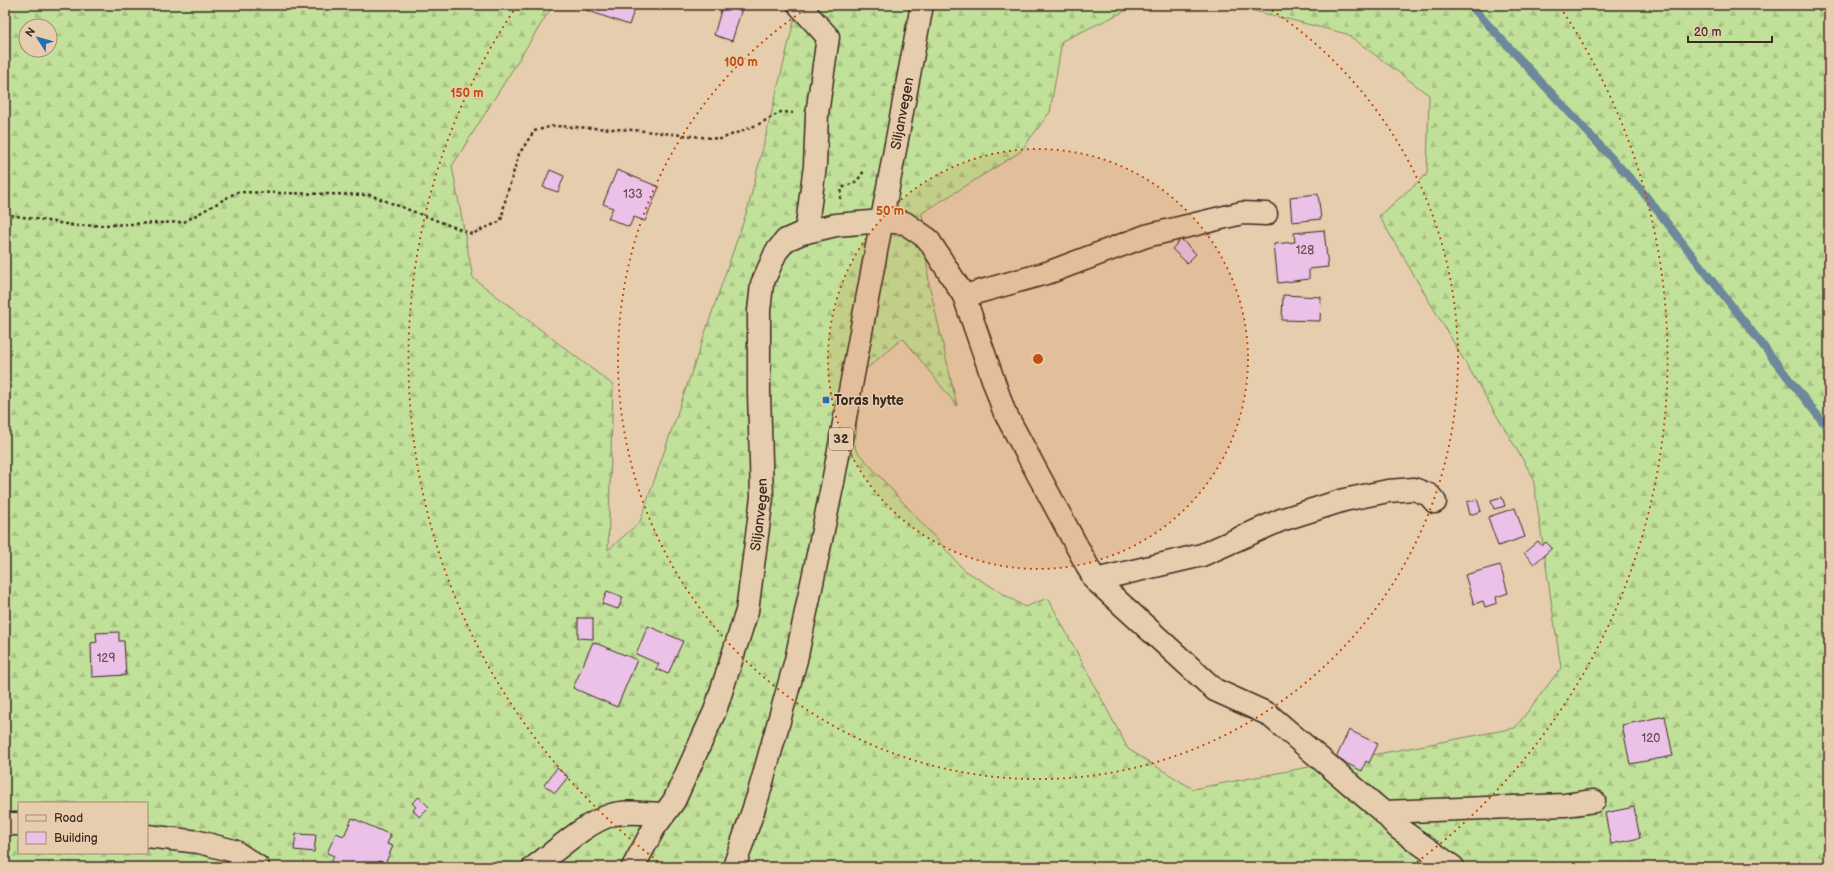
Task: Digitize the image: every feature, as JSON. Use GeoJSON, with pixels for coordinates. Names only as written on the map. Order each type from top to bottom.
{"type":"FeatureCollection","features":[{"type":"Feature","properties":{"kind":"main road"},"geometry":{"type":"LineString","coordinates":[[799,5],[828,37],[817,114],[815,166],[806,232]]}},
{"type":"Feature","properties":{"kind":"main road","name":"Siljanvegen"},"geometry":{"type":"LineString","coordinates":[[734,867],[758,796],[796,660],[833,482],[922,5]]}},
{"type":"Feature","properties":{"kind":"main road"},"geometry":{"type":"LineString","coordinates":[[964,296],[1050,272],[1146,236],[1242,213],[1266,214]]}},
{"type":"Feature","properties":{"kind":"main road"},"geometry":{"type":"LineString","coordinates":[[882,221],[905,223],[928,239],[964,296],[1004,411],[1095,580],[1214,690],[1268,714],[1383,812],[1398,828],[1454,867]]}},
{"type":"Feature","properties":{"kind":"main road","name":"Siljanvegen"},"geometry":{"type":"LineString","coordinates":[[633,867],[654,828],[674,801],[715,711],[748,611],[762,497],[759,393],[759,311],[762,284],[776,252],[786,240],[806,232],[836,225],[882,221]]}},
{"type":"Feature","properties":{"kind":"main road"},"geometry":{"type":"LineString","coordinates":[[1095,580],[1202,555],[1281,520],[1344,500],[1388,491],[1414,489],[1429,495],[1435,502]]}},
{"type":"Feature","properties":{"kind":"main road"},"geometry":{"type":"LineString","coordinates":[[1383,812],[1565,805],[1594,802]]}},
{"type":"Feature","properties":{"kind":"main road"},"geometry":{"type":"LineString","coordinates":[[534,867],[590,825],[612,815],[628,813],[664,814]]}},
{"type":"Feature","properties":{"kind":"main road"},"geometry":{"type":"LineString","coordinates":[[5,824],[18,824]]}},
{"type":"Feature","properties":{"kind":"main road"},"geometry":{"type":"LineString","coordinates":[[148,836],[199,842],[234,851],[258,867]]}},
{"type":"Feature","properties":{"kind":"path"},"geometry":{"type":"LineString","coordinates":[[5,214],[78,226],[184,222],[237,192],[370,195],[472,234],[501,221],[519,154],[534,131],[553,126],[634,130],[721,139],[759,124],[781,112],[817,114]]}},
{"type":"Feature","properties":{"kind":"path"},"geometry":{"type":"LineString","coordinates":[[836,225],[842,188],[857,181],[868,166]]}},
{"type":"Feature","properties":{"kind":"green space"},"geometry":{"type":"Polygon","coordinates":[[[5,5],[553,5],[452,166],[473,278],[613,385],[608,550],[640,522],[748,208],[798,5],[1138,5],[1062,41],[1050,112],[1020,152],[922,213],[929,284],[957,406],[903,338],[860,374],[855,449],[964,570],[1025,607],[1048,598],[1128,749],[1193,789],[1515,728],[1561,668],[1533,477],[1379,216],[1427,174],[1429,95],[1347,34],[1247,9],[1202,5],[1829,5],[1829,867],[5,867],[5,5]]]}},
{"type":"Feature","properties":{"kind":"building"},"geometry":{"type":"Polygon","coordinates":[[[588,5],[636,5],[629,25],[586,10],[588,5]]]}},
{"type":"Feature","properties":{"kind":"building"},"geometry":{"type":"Polygon","coordinates":[[[716,5],[743,5],[732,41],[714,35],[722,7],[716,5]]]}},
{"type":"Feature","properties":{"kind":"building"},"geometry":{"type":"Polygon","coordinates":[[[550,170],[564,176],[558,192],[543,187],[550,170]]]}},
{"type":"Feature","properties":{"kind":"building"},"geometry":{"type":"Polygon","coordinates":[[[617,170],[659,187],[645,221],[634,217],[629,227],[608,218],[613,208],[603,204],[617,170]]]}},
{"type":"Feature","properties":{"kind":"building"},"geometry":{"type":"Polygon","coordinates":[[[1318,194],[1321,219],[1292,222],[1290,197],[1318,194]]]}},
{"type":"Feature","properties":{"kind":"building"},"geometry":{"type":"Polygon","coordinates":[[[1324,230],[1328,267],[1309,269],[1309,279],[1278,283],[1274,244],[1295,242],[1294,233],[1324,230]]]}},
{"type":"Feature","properties":{"kind":"building"},"geometry":{"type":"Polygon","coordinates":[[[1181,239],[1196,254],[1187,263],[1172,249],[1181,239]]]}},
{"type":"Feature","properties":{"kind":"building"},"geometry":{"type":"Polygon","coordinates":[[[1283,295],[1321,297],[1320,321],[1282,320],[1283,295]]]}},
{"type":"Feature","properties":{"kind":"building"},"geometry":{"type":"Polygon","coordinates":[[[1502,497],[1505,506],[1494,509],[1491,500],[1502,497]]]}},
{"type":"Feature","properties":{"kind":"building"},"geometry":{"type":"Polygon","coordinates":[[[1477,499],[1481,511],[1470,515],[1467,502],[1477,499]]]}},
{"type":"Feature","properties":{"kind":"building"},"geometry":{"type":"Polygon","coordinates":[[[1515,508],[1525,537],[1498,546],[1488,517],[1515,508]]]}},
{"type":"Feature","properties":{"kind":"building"},"geometry":{"type":"Polygon","coordinates":[[[1538,541],[1542,546],[1546,542],[1552,548],[1534,564],[1524,553],[1538,541]]]}},
{"type":"Feature","properties":{"kind":"building"},"geometry":{"type":"Polygon","coordinates":[[[1500,565],[1508,593],[1496,597],[1497,603],[1485,607],[1483,601],[1474,604],[1465,575],[1500,565]]]}},
{"type":"Feature","properties":{"kind":"building"},"geometry":{"type":"Polygon","coordinates":[[[607,591],[623,597],[618,609],[602,604],[607,591]]]}},
{"type":"Feature","properties":{"kind":"building"},"geometry":{"type":"Polygon","coordinates":[[[578,618],[593,618],[593,639],[578,638],[578,618]]]}},
{"type":"Feature","properties":{"kind":"building"},"geometry":{"type":"Polygon","coordinates":[[[648,626],[683,641],[668,674],[656,669],[659,664],[636,654],[648,626]]]}},
{"type":"Feature","properties":{"kind":"building"},"geometry":{"type":"Polygon","coordinates":[[[119,632],[119,641],[124,641],[126,675],[92,677],[91,643],[97,642],[96,633],[119,632]]]}},
{"type":"Feature","properties":{"kind":"building"},"geometry":{"type":"Polygon","coordinates":[[[593,642],[637,660],[617,707],[573,688],[593,642]]]}},
{"type":"Feature","properties":{"kind":"building"},"geometry":{"type":"Polygon","coordinates":[[[1665,716],[1673,756],[1630,764],[1622,725],[1665,716]]]}},
{"type":"Feature","properties":{"kind":"building"},"geometry":{"type":"Polygon","coordinates":[[[1349,730],[1378,744],[1369,763],[1366,761],[1362,771],[1336,758],[1349,730]]]}},
{"type":"Feature","properties":{"kind":"building"},"geometry":{"type":"Polygon","coordinates":[[[557,768],[568,777],[555,793],[544,785],[557,768]]]}},
{"type":"Feature","properties":{"kind":"building"},"geometry":{"type":"Polygon","coordinates":[[[419,797],[429,807],[419,817],[413,810],[416,807],[412,803],[419,797]]]}},
{"type":"Feature","properties":{"kind":"building"},"geometry":{"type":"Polygon","coordinates":[[[1634,807],[1640,838],[1611,844],[1605,813],[1634,807]]]}},
{"type":"Feature","properties":{"kind":"building"},"geometry":{"type":"Polygon","coordinates":[[[352,818],[391,835],[387,844],[393,846],[385,864],[379,861],[377,867],[329,867],[334,856],[327,853],[336,833],[344,836],[352,818]]]}},
{"type":"Feature","properties":{"kind":"building"},"geometry":{"type":"Polygon","coordinates":[[[296,834],[316,835],[314,852],[294,850],[296,834]]]}},
{"type":"Feature","properties":{"kind":"waterway"},"geometry":{"type":"LineString","coordinates":[[1470,5],[1642,191],[1829,430]]}},
{"type":"Feature","properties":{"kind":"place","name":"Toras hytte"},"geometry":{"type":"Point","coordinates":[826,400]}}]}
